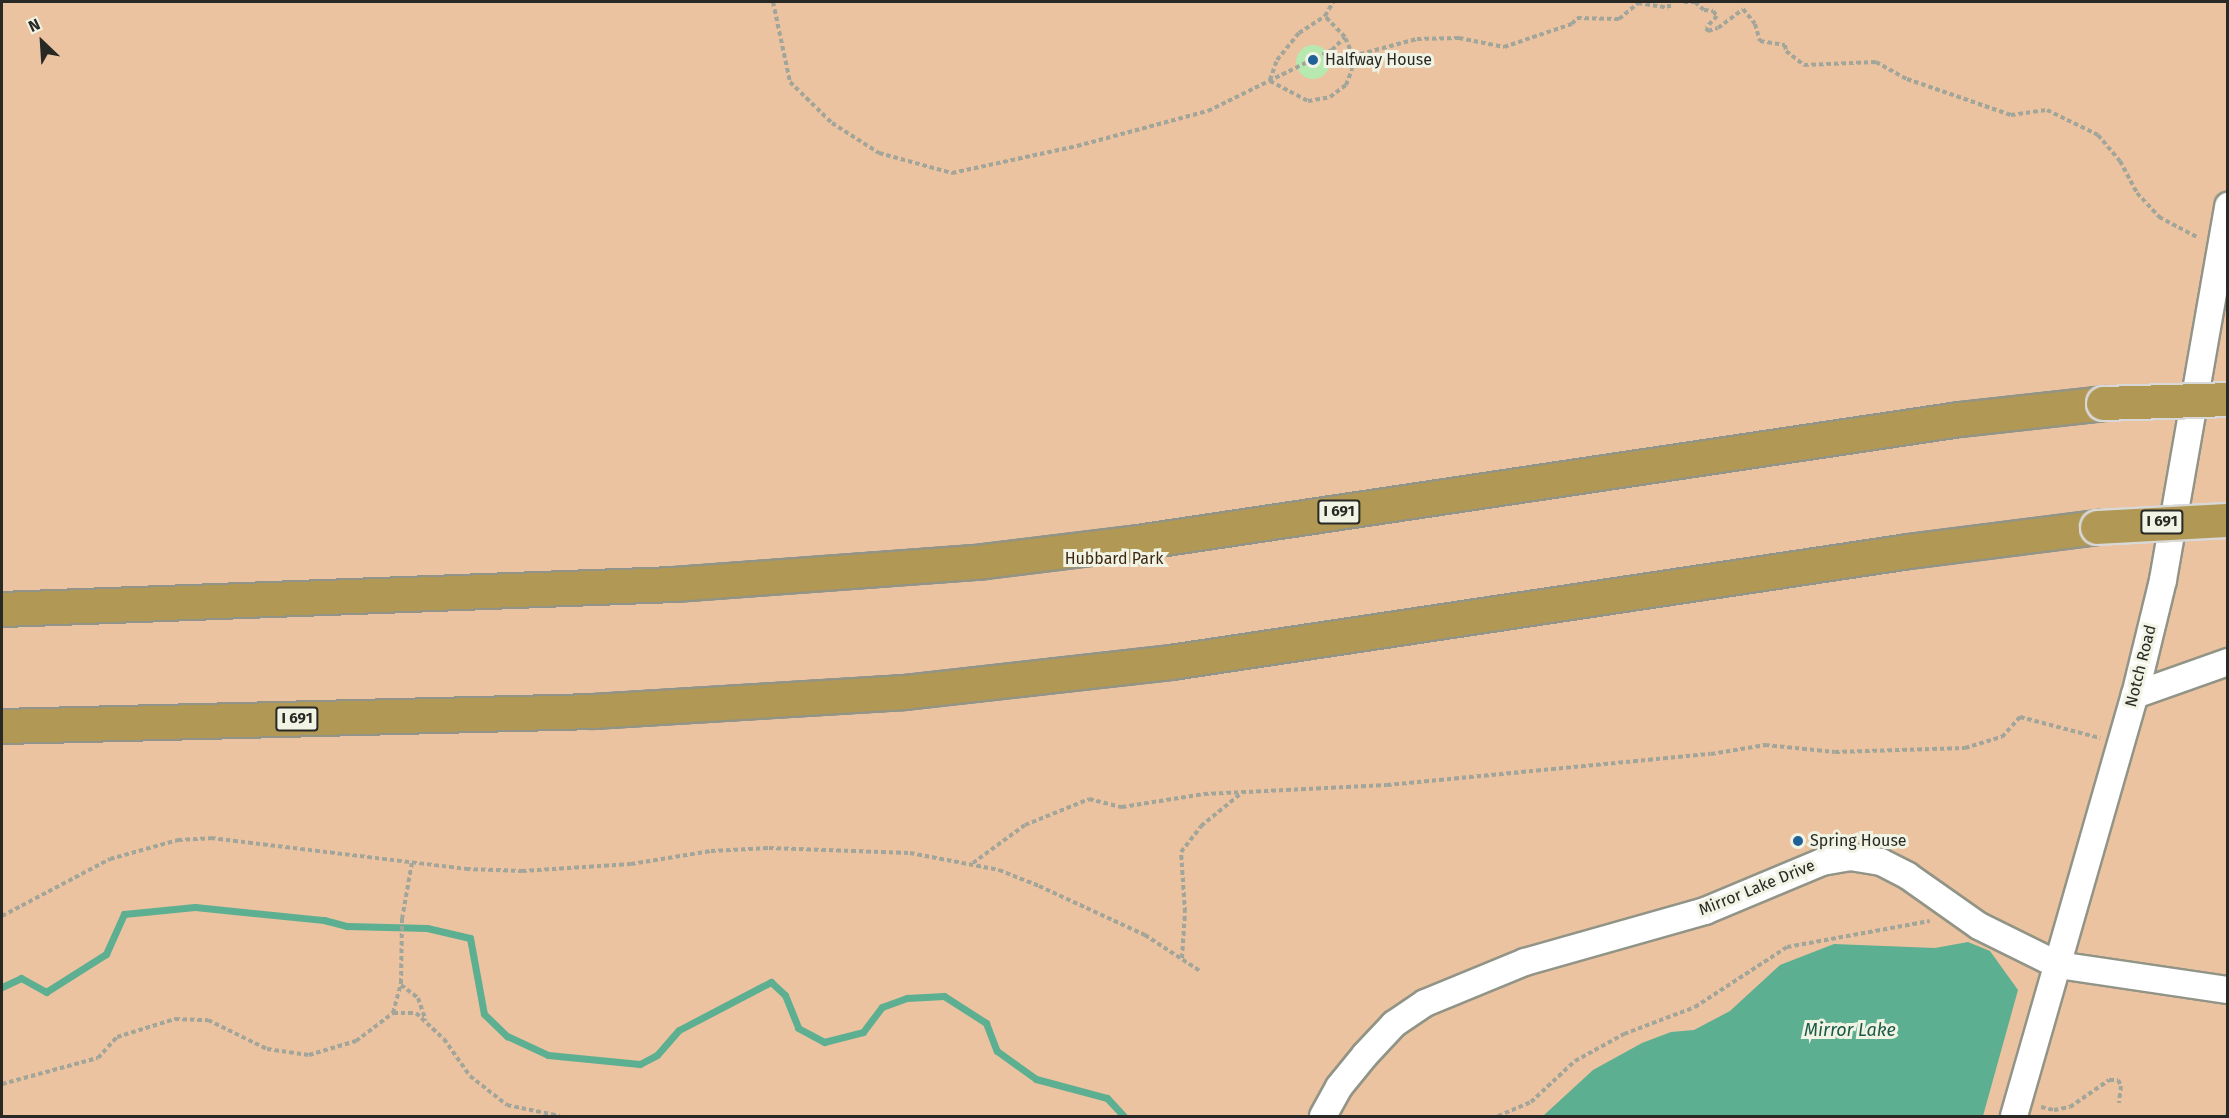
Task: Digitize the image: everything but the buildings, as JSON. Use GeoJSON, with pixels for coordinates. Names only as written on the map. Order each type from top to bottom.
{"type":"FeatureCollection","features":[{"type":"Feature","properties":{"kind":"highway","name":"I 691"},"geometry":{"type":"LineString","coordinates":[[2,609],[674,584],[984,561],[1138,542],[1959,418],[2103,403],[2228,399]]}},
{"type":"Feature","properties":{"kind":"highway","name":"I 691"},"geometry":{"type":"LineString","coordinates":[[2,726],[660,709],[928,690],[1181,660],[1873,556],[2097,527],[2228,520]]}},
{"type":"Feature","properties":{"kind":"street","name":"Notch Road"},"geometry":{"type":"LineString","coordinates":[[2017,1109],[2135,695],[2163,580],[2228,206]]}},
{"type":"Feature","properties":{"kind":"street"},"geometry":{"type":"LineString","coordinates":[[2135,695],[2228,662]]}},
{"type":"Feature","properties":{"kind":"street","name":"Mirror Lake Drive"},"geometry":{"type":"LineString","coordinates":[[1323,1116],[1365,1054],[1394,1024],[1425,1003],[1525,962],[1705,911],[1822,862],[1851,857],[1881,862],[2014,946],[2058,965],[2228,990]]}},
{"type":"Feature","properties":{"kind":"path"},"geometry":{"type":"LineString","coordinates":[[773,2],[790,82],[798,91],[832,123],[879,153],[952,173],[1077,146],[1208,111],[1332,50],[1345,37]]}},
{"type":"Feature","properties":{"kind":"path"},"geometry":{"type":"LineString","coordinates":[[1270,81],[1277,60],[1299,33],[1325,16],[1333,2]]}},
{"type":"Feature","properties":{"kind":"path"},"geometry":{"type":"LineString","coordinates":[[1353,56],[1417,39],[1459,38],[1504,47],[1572,24],[1576,18],[1619,19],[1640,2],[1669,8],[1669,2]]}},
{"type":"Feature","properties":{"kind":"path"},"geometry":{"type":"LineString","coordinates":[[1684,2],[1695,2],[1704,10],[1713,11],[1717,16],[1706,28],[1708,31],[1718,28],[1743,9],[1755,24],[1760,41],[1785,45],[1786,51],[1804,65],[1876,62],[1907,79],[2011,115],[2047,110],[2098,135],[2120,161],[2137,193],[2159,217],[2220,252]]}},
{"type":"Feature","properties":{"kind":"path"},"geometry":{"type":"LineString","coordinates":[[1270,81],[1308,101],[1330,97],[1346,85],[1353,56],[1345,37],[1325,16]]}},
{"type":"Feature","properties":{"kind":"path"},"geometry":{"type":"LineString","coordinates":[[972,863],[1025,825],[1089,799],[1122,807],[1245,790],[1387,785],[1700,755],[1765,745],[1835,752],[1965,748],[2002,737],[2020,717],[2120,744]]}},
{"type":"Feature","properties":{"kind":"path"},"geometry":{"type":"LineString","coordinates":[[1182,958],[1185,912],[1181,852],[1200,825],[1245,790]]}},
{"type":"Feature","properties":{"kind":"path"},"geometry":{"type":"LineString","coordinates":[[2,916],[110,859],[178,840],[255,842],[466,869],[576,869],[711,851],[769,848],[910,853],[972,863],[1039,886],[1145,935],[1200,971]]}},
{"type":"Feature","properties":{"kind":"path"},"geometry":{"type":"LineString","coordinates":[[2,1084],[98,1058],[117,1037],[175,1020],[208,1020],[267,1050],[309,1055],[356,1041],[393,1012],[401,984],[402,919],[412,862]]}},
{"type":"Feature","properties":{"kind":"path"},"geometry":{"type":"LineString","coordinates":[[1498,1116],[1531,1101],[1575,1060],[1624,1034],[1695,1007],[1786,947],[1874,929],[1901,929],[1959,912]]}},
{"type":"Feature","properties":{"kind":"path"},"geometry":{"type":"LineString","coordinates":[[401,984],[418,998],[426,1022]]}},
{"type":"Feature","properties":{"kind":"path"},"geometry":{"type":"LineString","coordinates":[[393,1012],[416,1013],[444,1039],[470,1076],[507,1105],[560,1116]]}},
{"type":"Feature","properties":{"kind":"path"},"geometry":{"type":"LineString","coordinates":[[2017,1109],[2054,1110],[2070,1107],[2109,1080],[2118,1080],[2121,1086],[2119,1102]]}},
{"type":"Feature","properties":{"kind":"path"},"geometry":{"type":"LineString","coordinates":[[2227,1116],[2228,1112]]}},
{"type":"Feature","properties":{"kind":"green space","name":"Hubbard Park"},"geometry":{"type":"Polygon","coordinates":[[[2,2],[2227,2],[2227,1116],[2,1116],[2,2]]]}},
{"type":"Feature","properties":{"kind":"water","name":"Mirror Lake"},"geometry":{"type":"Polygon","coordinates":[[[1968,942],[1990,951],[2018,990],[1983,1116],[1543,1116],[1593,1070],[1642,1043],[1671,1032],[1694,1030],[1730,1011],[1780,965],[1834,944],[1935,948],[1968,942]]]}},
{"type":"Feature","properties":{"kind":"waterway"},"geometry":{"type":"LineString","coordinates":[[2,987],[21,978],[46,992],[106,954],[124,914],[195,907],[324,920],[347,926],[427,928],[470,938],[484,1014],[507,1036],[548,1055],[640,1064],[657,1055],[679,1030],[771,982],[785,995],[798,1028],[824,1042],[863,1032],[882,1007],[907,998],[944,996],[986,1023],[997,1051],[1036,1079],[1107,1098],[1124,1116]]}},
{"type":"Feature","properties":{"kind":"place","name":"Halfway House"},"geometry":{"type":"Point","coordinates":[1313,60]}},
{"type":"Feature","properties":{"kind":"place","name":"Spring House"},"geometry":{"type":"Point","coordinates":[1798,841]}}]}
